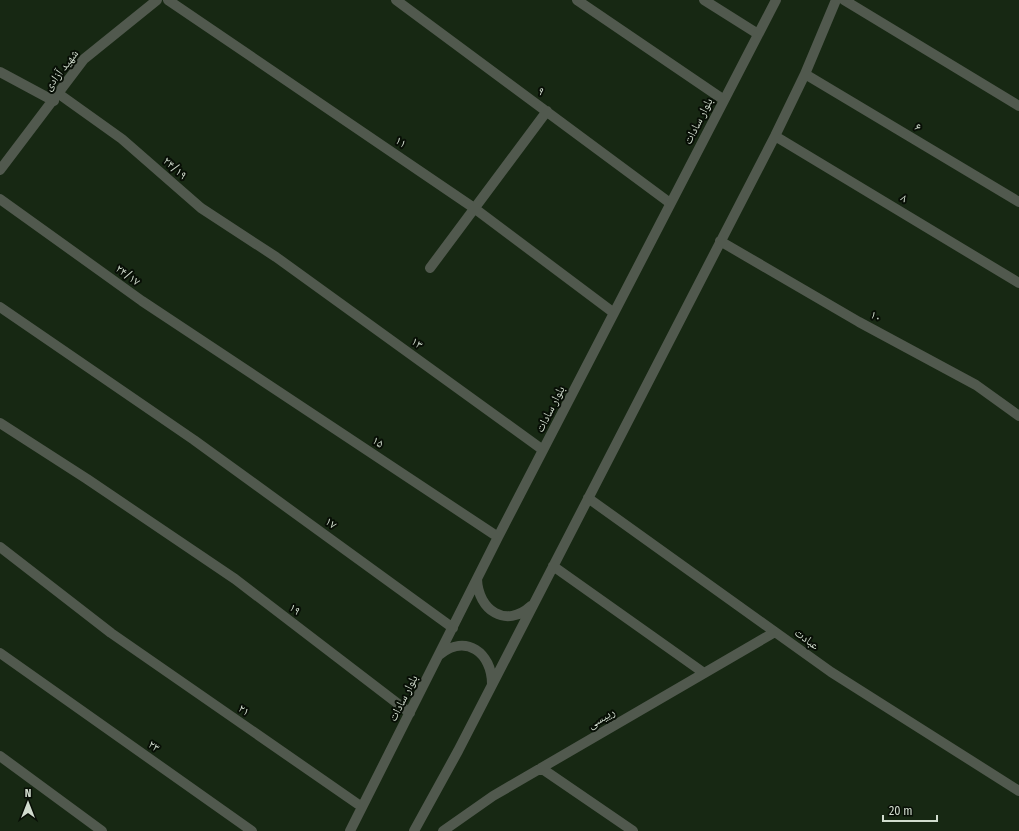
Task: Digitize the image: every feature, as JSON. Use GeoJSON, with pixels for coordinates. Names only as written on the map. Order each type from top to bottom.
{"type":"FeatureCollection","features":[{"type":"Feature","properties":{"kind":"street","name":"شهید آزادی"},"geometry":{"type":"LineString","coordinates":[[0,170],[84,60],[157,0]]}},
{"type":"Feature","properties":{"kind":"street","name":"۱۱"},"geometry":{"type":"LineString","coordinates":[[168,0],[474,208],[614,313]]}},
{"type":"Feature","properties":{"kind":"street","name":"۹"},"geometry":{"type":"LineString","coordinates":[[396,0],[670,203]]}},
{"type":"Feature","properties":{"kind":"street"},"geometry":{"type":"LineString","coordinates":[[577,0],[724,100]]}},
{"type":"Feature","properties":{"kind":"street"},"geometry":{"type":"LineString","coordinates":[[704,0],[758,34]]}},
{"type":"Feature","properties":{"kind":"street","name":"بلوار سادات"},"geometry":{"type":"LineString","coordinates":[[350,831],[498,537],[776,0]]}},
{"type":"Feature","properties":{"kind":"street"},"geometry":{"type":"LineString","coordinates":[[414,831],[492,684],[775,136],[805,74],[836,0]]}},
{"type":"Feature","properties":{"kind":"street"},"geometry":{"type":"LineString","coordinates":[[844,0],[1019,106]]}},
{"type":"Feature","properties":{"kind":"street","name":"۲۴/۱۹"},"geometry":{"type":"LineString","coordinates":[[0,72],[56,97],[122,140],[201,208],[276,257]]}},
{"type":"Feature","properties":{"kind":"street","name":"۶"},"geometry":{"type":"LineString","coordinates":[[805,74],[1019,202]]}},
{"type":"Feature","properties":{"kind":"street"},"geometry":{"type":"LineString","coordinates":[[430,268],[547,111]]}},
{"type":"Feature","properties":{"kind":"street","name":"۸"},"geometry":{"type":"LineString","coordinates":[[775,136],[1019,283]]}},
{"type":"Feature","properties":{"kind":"street","name":"۲۴/۱۷"},"geometry":{"type":"LineString","coordinates":[[0,199],[142,301],[244,368]]}},
{"type":"Feature","properties":{"kind":"street","name":"۱۰"},"geometry":{"type":"LineString","coordinates":[[720,241],[859,322],[976,385],[1019,416]]}},
{"type":"Feature","properties":{"kind":"street","name":"۱۳"},"geometry":{"type":"LineString","coordinates":[[276,257],[543,450]]}},
{"type":"Feature","properties":{"kind":"street","name":"۱۷"},"geometry":{"type":"LineString","coordinates":[[0,307],[194,440],[453,628]]}},
{"type":"Feature","properties":{"kind":"street","name":"۱۵"},"geometry":{"type":"LineString","coordinates":[[244,368],[498,537]]}},
{"type":"Feature","properties":{"kind":"street","name":"۱۹"},"geometry":{"type":"LineString","coordinates":[[0,423],[234,579],[410,713]]}},
{"type":"Feature","properties":{"kind":"street","name":"عبادت"},"geometry":{"type":"LineString","coordinates":[[588,498],[831,672],[1019,791]]}},
{"type":"Feature","properties":{"kind":"street","name":"۲۱"},"geometry":{"type":"LineString","coordinates":[[0,547],[111,633],[362,807]]}},
{"type":"Feature","properties":{"kind":"street"},"geometry":{"type":"LineString","coordinates":[[553,566],[704,673]]}},
{"type":"Feature","properties":{"kind":"street"},"geometry":{"type":"LineString","coordinates":[[477,579],[477,591],[482,602],[490,611],[501,615],[513,616],[524,612],[533,604]]}},
{"type":"Feature","properties":{"kind":"street","name":"رییسی"},"geometry":{"type":"LineString","coordinates":[[443,831],[493,796],[775,632]]}},
{"type":"Feature","properties":{"kind":"street"},"geometry":{"type":"LineString","coordinates":[[439,656],[446,649],[456,646],[466,646],[476,649],[484,655],[489,664],[492,684]]}},
{"type":"Feature","properties":{"kind":"street","name":"۲۳"},"geometry":{"type":"LineString","coordinates":[[0,653],[252,831]]}},
{"type":"Feature","properties":{"kind":"street"},"geometry":{"type":"LineString","coordinates":[[1,756],[102,831]]}},
{"type":"Feature","properties":{"kind":"street"},"geometry":{"type":"LineString","coordinates":[[541,768],[633,831]]}}]}
